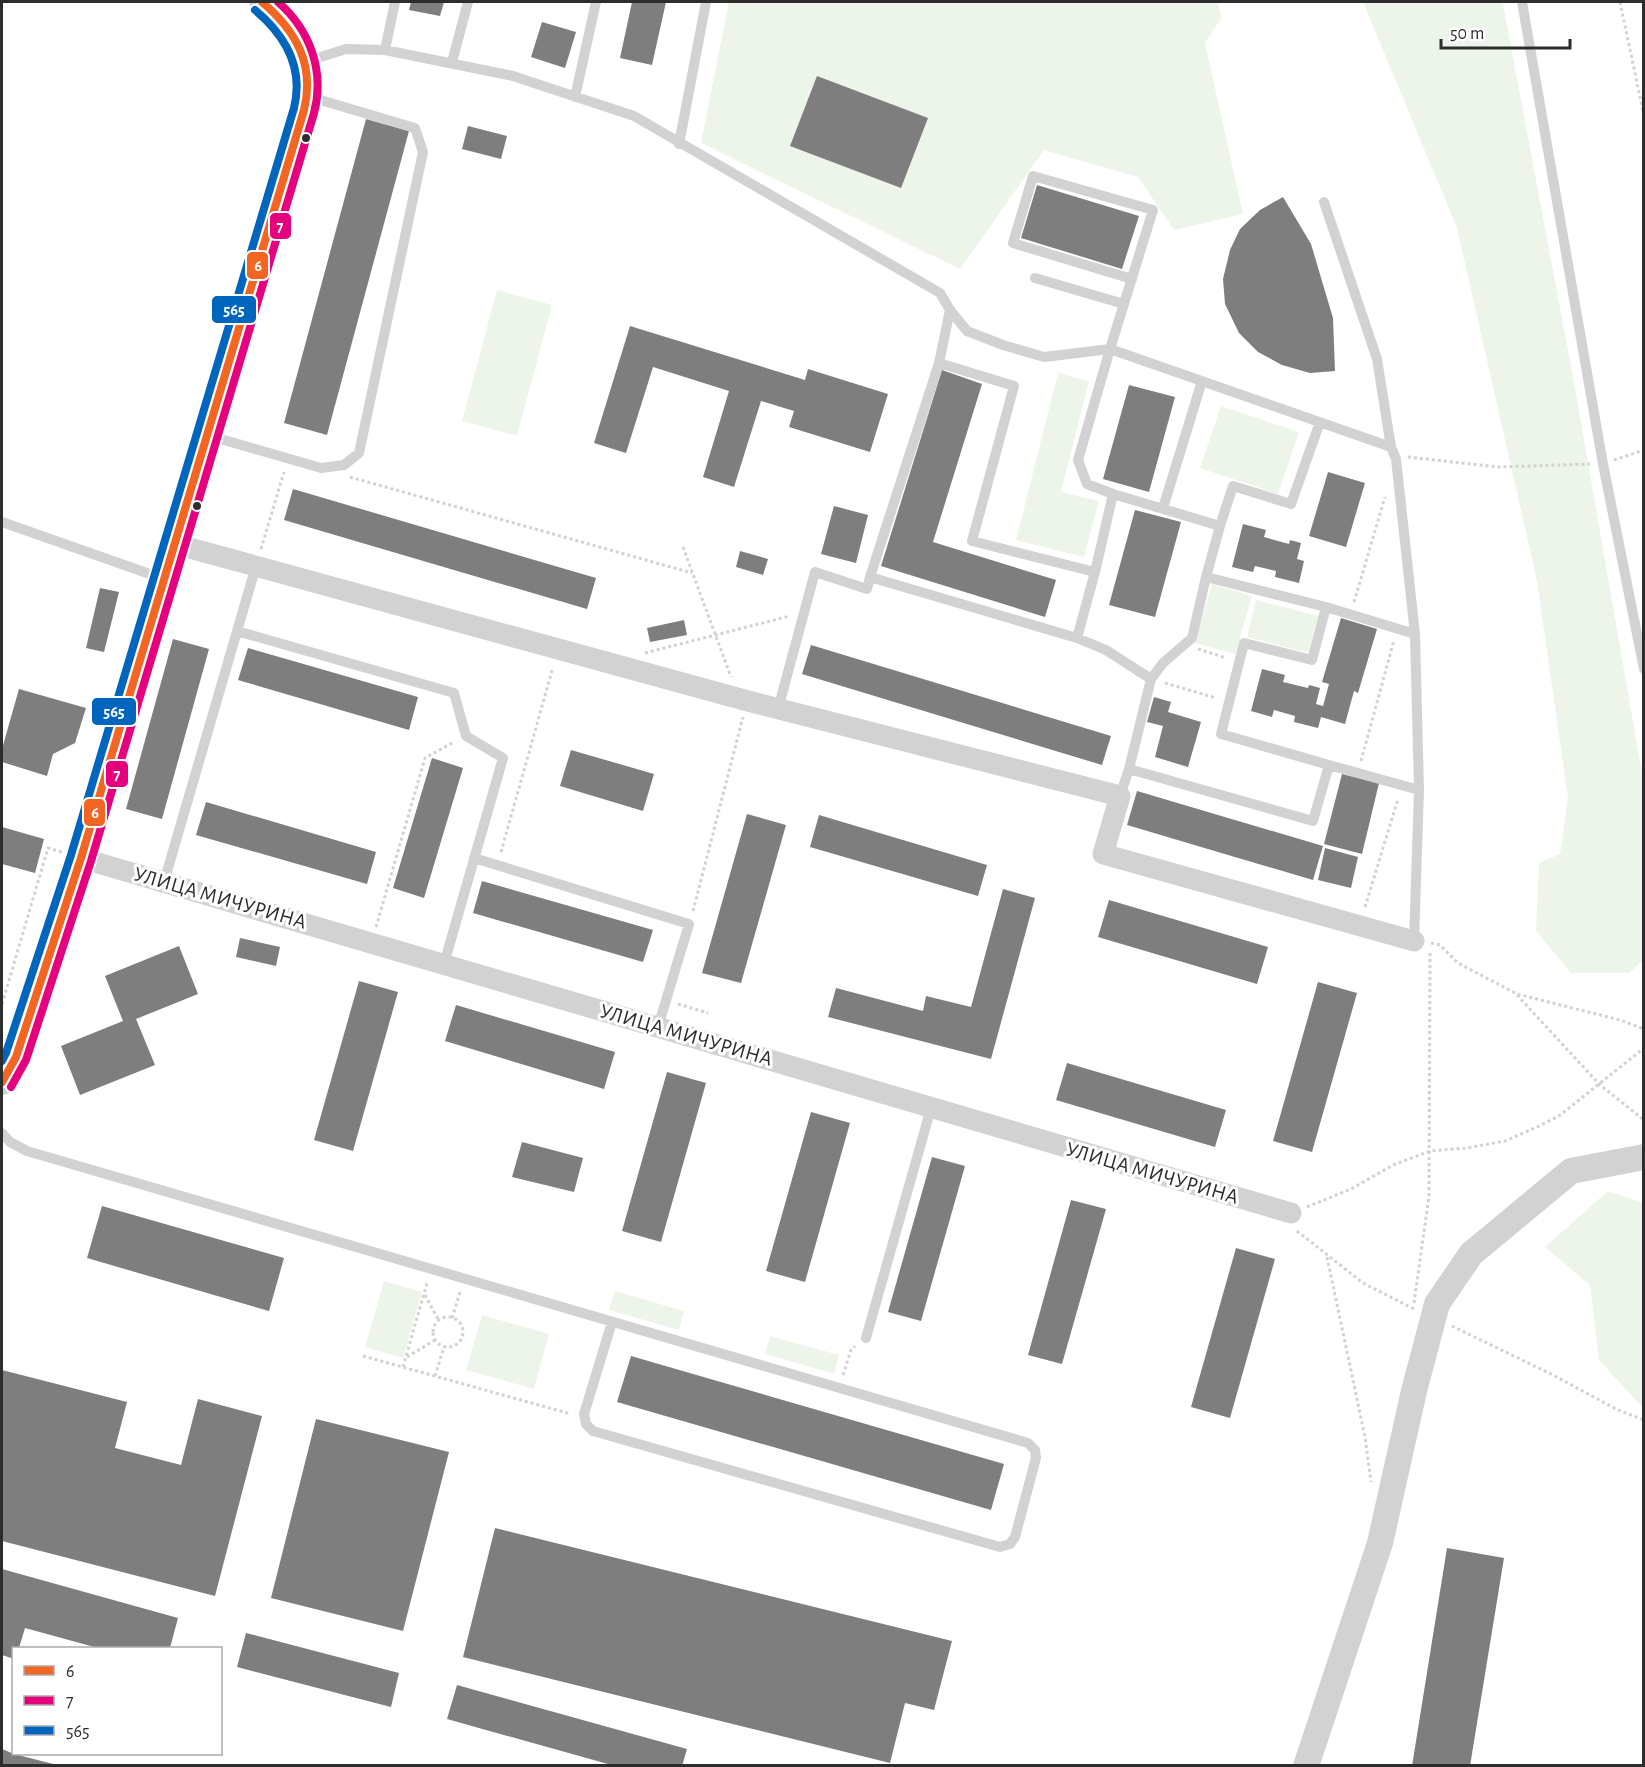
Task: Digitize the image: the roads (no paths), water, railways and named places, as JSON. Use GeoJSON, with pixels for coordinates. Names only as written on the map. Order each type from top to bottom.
{"type":"FeatureCollection","features":[{"type":"Feature","properties":{"kind":"street"},"geometry":{"type":"LineString","coordinates":[[2,1082],[16,1057],[81,858],[307,96],[305,62],[296,38],[282,18],[262,2]]}},
{"type":"Feature","properties":{"kind":"street"},"geometry":{"type":"LineString","coordinates":[[175,544],[605,663],[1120,796],[1103,854],[1422,942]]}},
{"type":"Feature","properties":{"kind":"street","name":"УЛИЦА МИЧУРИНА"},"geometry":{"type":"LineString","coordinates":[[81,858],[1291,1213]]}},
{"type":"Feature","properties":{"kind":"street"},"geometry":{"type":"LineString","coordinates":[[1306,1766],[1380,1543],[1414,1391],[1423,1313],[1437,1304],[1471,1254],[1571,1171],[1644,1157]]}},
{"type":"Feature","properties":{"kind":"lane"},"geometry":{"type":"LineString","coordinates":[[385,50],[395,2]]}},
{"type":"Feature","properties":{"kind":"lane"},"geometry":{"type":"LineString","coordinates":[[452,63],[468,2]]}},
{"type":"Feature","properties":{"kind":"lane"},"geometry":{"type":"LineString","coordinates":[[575,97],[596,2]]}},
{"type":"Feature","properties":{"kind":"lane"},"geometry":{"type":"LineString","coordinates":[[679,144],[706,2]]}},
{"type":"Feature","properties":{"kind":"lane"},"geometry":{"type":"LineString","coordinates":[[1522,2],[1603,464],[1644,669]]}},
{"type":"Feature","properties":{"kind":"lane"},"geometry":{"type":"LineString","coordinates":[[305,62],[346,50],[385,50],[513,76],[634,116],[940,293],[967,331],[1044,357],[1110,349],[1390,447]]}},
{"type":"Feature","properties":{"kind":"lane"},"geometry":{"type":"LineString","coordinates":[[207,435],[321,468],[344,465],[359,453],[423,152],[416,128],[307,96]]}},
{"type":"Feature","properties":{"kind":"lane"},"geometry":{"type":"LineString","coordinates":[[1132,279],[1013,243],[1033,176],[1153,210],[1078,460],[1087,484],[1220,526]]}},
{"type":"Feature","properties":{"kind":"lane"},"geometry":{"type":"LineString","coordinates":[[1324,202],[1377,359],[1390,447],[1396,459],[1415,634],[1422,942]]}},
{"type":"Feature","properties":{"kind":"lane"},"geometry":{"type":"LineString","coordinates":[[1035,278],[1124,304]]}},
{"type":"Feature","properties":{"kind":"lane"},"geometry":{"type":"LineString","coordinates":[[778,709],[815,572],[867,589],[939,363],[950,310]]}},
{"type":"Feature","properties":{"kind":"lane"},"geometry":{"type":"LineString","coordinates":[[939,363],[1014,386],[972,541],[1095,572]]}},
{"type":"Feature","properties":{"kind":"lane"},"geometry":{"type":"LineString","coordinates":[[1163,508],[1202,381]]}},
{"type":"Feature","properties":{"kind":"lane"},"geometry":{"type":"LineString","coordinates":[[1120,796],[1129,769],[1150,679],[1163,663],[1192,638],[1206,577],[1233,486],[1291,504],[1320,422]]}},
{"type":"Feature","properties":{"kind":"lane"},"geometry":{"type":"LineString","coordinates":[[1077,638],[1113,494]]}},
{"type":"Feature","properties":{"kind":"lane"},"geometry":{"type":"LineString","coordinates":[[2,522],[164,579]]}},
{"type":"Feature","properties":{"kind":"lane"},"geometry":{"type":"LineString","coordinates":[[164,882],[256,566]]}},
{"type":"Feature","properties":{"kind":"lane"},"geometry":{"type":"LineString","coordinates":[[870,577],[1077,638],[1106,650],[1150,679]]}},
{"type":"Feature","properties":{"kind":"lane"},"geometry":{"type":"LineString","coordinates":[[1206,577],[1326,607],[1415,634]]}},
{"type":"Feature","properties":{"kind":"lane"},"geometry":{"type":"LineString","coordinates":[[1326,607],[1312,660],[1244,643],[1221,734],[1419,790]]}},
{"type":"Feature","properties":{"kind":"lane"},"geometry":{"type":"LineString","coordinates":[[237,631],[454,693],[466,736],[502,759],[444,964]]}},
{"type":"Feature","properties":{"kind":"lane"},"geometry":{"type":"LineString","coordinates":[[1129,769],[1313,821],[1329,765]]}},
{"type":"Feature","properties":{"kind":"lane"},"geometry":{"type":"LineString","coordinates":[[474,858],[689,924],[658,1027]]}},
{"type":"Feature","properties":{"kind":"lane"},"geometry":{"type":"LineString","coordinates":[[866,1338],[931,1108]]}},
{"type":"Feature","properties":{"kind":"lane"},"geometry":{"type":"LineString","coordinates":[[2,1133],[10,1142],[27,1150],[1028,1443],[1035,1450],[1036,1458],[1015,1537],[1010,1544],[1000,1547],[593,1431],[586,1424],[584,1414],[612,1322]]}}]}
